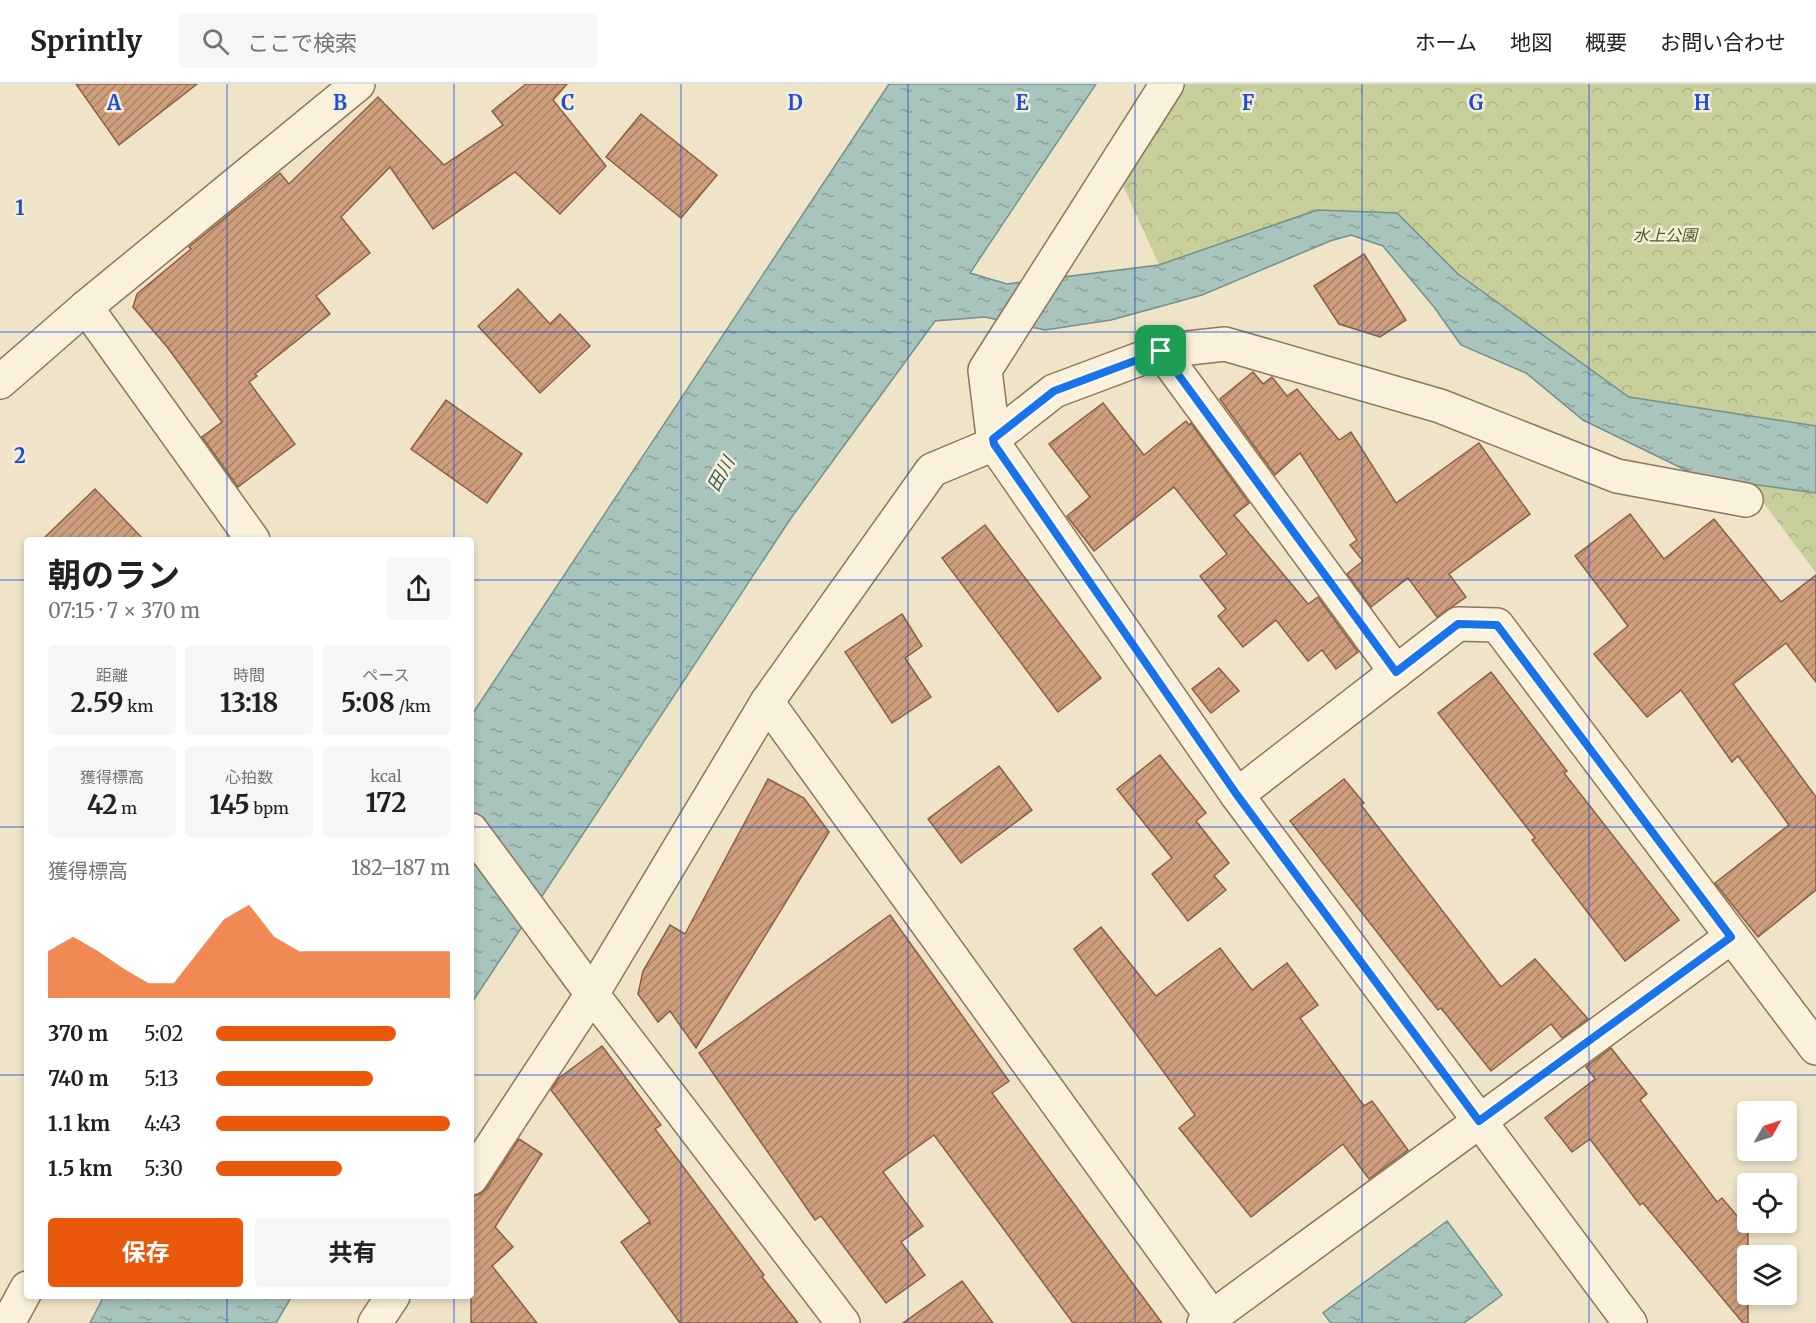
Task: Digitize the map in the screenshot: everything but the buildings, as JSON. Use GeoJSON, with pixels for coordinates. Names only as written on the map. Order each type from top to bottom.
{"type":"FeatureCollection","features":[{"type":"Feature","properties":{"kind":"street"},"geometry":{"type":"LineString","coordinates":[[0,382],[86,307],[358,84]]}},
{"type":"Feature","properties":{"kind":"street"},"geometry":{"type":"LineString","coordinates":[[1167,84],[985,370],[993,442],[1237,795],[1630,1323]]}},
{"type":"Feature","properties":{"kind":"street"},"geometry":{"type":"LineString","coordinates":[[86,307],[252,537]]}},
{"type":"Feature","properties":{"kind":"street"},"geometry":{"type":"LineString","coordinates":[[474,1173],[592,994],[766,702],[932,470],[993,442],[1054,391],[1161,351],[1225,344],[1440,406],[1617,476],[1746,500]]}},
{"type":"Feature","properties":{"kind":"street"},"geometry":{"type":"LineString","coordinates":[[1161,351],[1396,672]]}},
{"type":"Feature","properties":{"kind":"street"},"geometry":{"type":"LineString","coordinates":[[1237,795],[1458,624],[1497,625],[1816,1048]]}},
{"type":"Feature","properties":{"kind":"street"},"geometry":{"type":"LineString","coordinates":[[766,702],[1208,1320],[1731,937]]}},
{"type":"Feature","properties":{"kind":"street"},"geometry":{"type":"LineString","coordinates":[[474,834],[592,994],[843,1323]]}},
{"type":"Feature","properties":{"kind":"street"},"geometry":{"type":"LineString","coordinates":[[8,1323],[24,1294]]}},
{"type":"Feature","properties":{"kind":"street"},"geometry":{"type":"LineString","coordinates":[[375,1323],[391,1299]]}},
{"type":"Feature","properties":{"kind":"green space","name":"水上公園"},"geometry":{"type":"Polygon","coordinates":[[[1184,84],[1816,84],[1816,426],[1630,397],[1458,274],[1397,213],[1317,210],[1159,265],[1120,179],[1184,84]]]}},
{"type":"Feature","properties":{"kind":"green space"},"geometry":{"type":"Polygon","coordinates":[[[1749,483],[1816,493],[1816,573],[1749,483]]]}},
{"type":"Feature","properties":{"kind":"water","name":"田川"},"geometry":{"type":"Polygon","coordinates":[[[889,84],[1096,84],[970,273],[1007,284],[1159,265],[1317,210],[1397,213],[1458,274],[1629,397],[1816,426],[1816,493],[1700,477],[1583,420],[1526,373],[1461,345],[1434,307],[1383,246],[1351,235],[1330,241],[1202,295],[1111,320],[1045,330],[985,317],[935,321],[791,518],[474,999],[474,711],[889,84]]]}},
{"type":"Feature","properties":{"kind":"water"},"geometry":{"type":"Polygon","coordinates":[[[1447,1221],[1502,1295],[1464,1323],[1331,1323],[1323,1313],[1447,1221]]]}},
{"type":"Feature","properties":{"kind":"water"},"geometry":{"type":"Polygon","coordinates":[[[102,1299],[290,1299],[276,1323],[90,1323],[102,1299]]]}},
{"type":"Feature","properties":{"kind":"route"},"geometry":{"type":"LineString","coordinates":[[1161,351],[1396,672],[1458,624],[1497,625],[1731,937],[1479,1121],[1237,795],[994,444],[993,439],[1054,391],[1161,351]]}}]}
